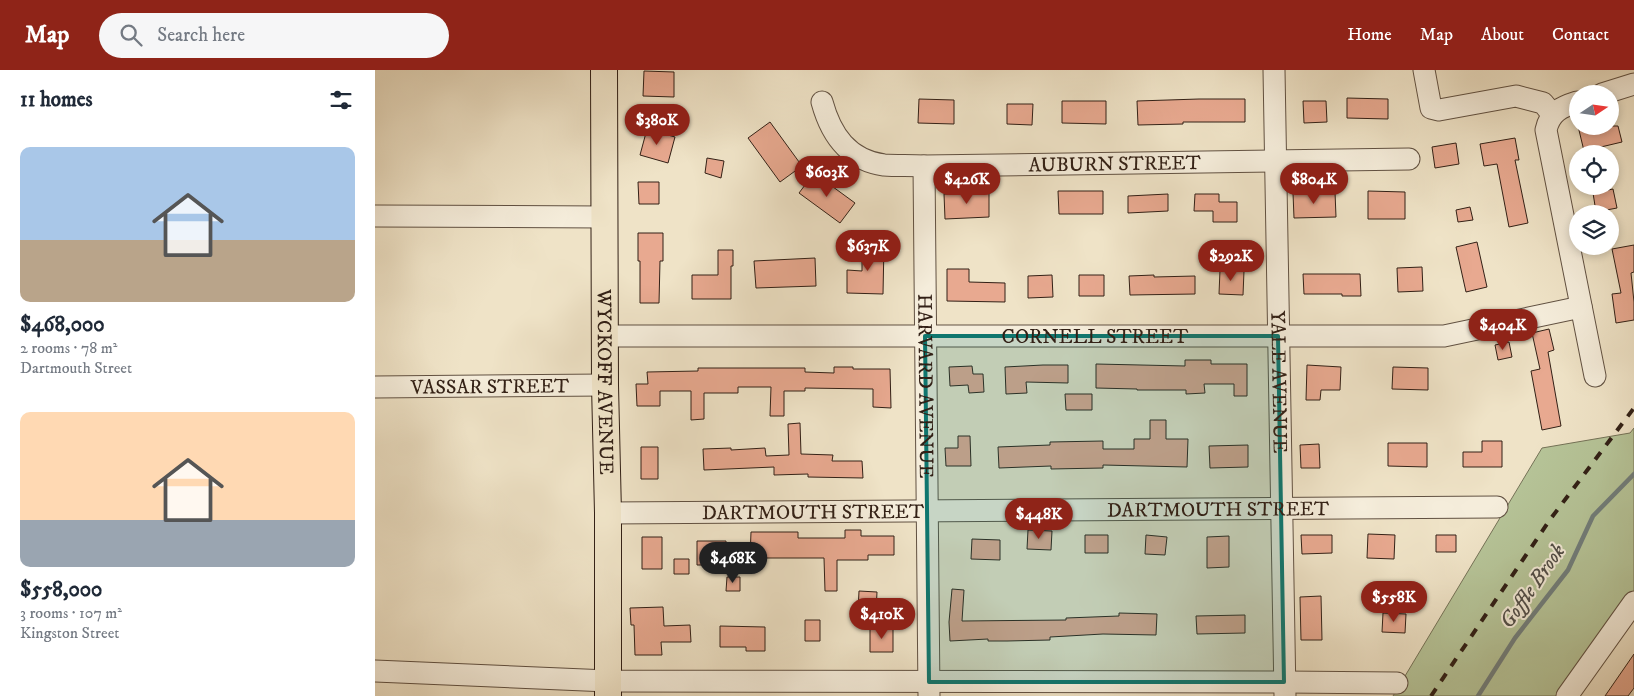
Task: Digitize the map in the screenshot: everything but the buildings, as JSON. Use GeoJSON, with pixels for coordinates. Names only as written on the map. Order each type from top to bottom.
{"type":"FeatureCollection","features":[{"type":"Feature","properties":{"kind":"main road","name":"WYCKOFF AVENUE"},"geometry":{"type":"LineString","coordinates":[[604,70],[608,688]]}},
{"type":"Feature","properties":{"kind":"street","name":"YALE AVENUE"},"geometry":{"type":"LineString","coordinates":[[1274,70],[1285,689]]}},
{"type":"Feature","properties":{"kind":"street"},"geometry":{"type":"LineString","coordinates":[[1424,70],[1431,108],[1439,110],[1516,96],[1543,103],[1552,114]]}},
{"type":"Feature","properties":{"kind":"street"},"geometry":{"type":"LineString","coordinates":[[1619,89],[1634,84]]}},
{"type":"Feature","properties":{"kind":"street","name":"AUBURN STREET"},"geometry":{"type":"LineString","coordinates":[[822,102],[827,121],[834,134],[844,146],[870,161],[885,165],[1409,159]]}},
{"type":"Feature","properties":{"kind":"street"},"geometry":{"type":"LineString","coordinates":[[1569,105],[1552,114],[1548,121],[1546,136],[1595,376]]}},
{"type":"Feature","properties":{"kind":"street","name":"HARVARD AVENUE"},"geometry":{"type":"LineString","coordinates":[[923,166],[929,689]]}},
{"type":"Feature","properties":{"kind":"street"},"geometry":{"type":"LineString","coordinates":[[375,216],[605,218]]}},
{"type":"Feature","properties":{"kind":"street","name":"CORNELL STREET"},"geometry":{"type":"LineString","coordinates":[[605,336],[1444,336],[1581,307]]}},
{"type":"Feature","properties":{"kind":"street","name":"VASSAR STREET"},"geometry":{"type":"LineString","coordinates":[[375,387],[605,385]]}},
{"type":"Feature","properties":{"kind":"street","name":"DARTMOUTH STREET"},"geometry":{"type":"LineString","coordinates":[[608,513],[1497,507]]}},
{"type":"Feature","properties":{"kind":"street"},"geometry":{"type":"LineString","coordinates":[[1567,696],[1628,624],[1634,602]]}},
{"type":"Feature","properties":{"kind":"street"},"geometry":{"type":"LineString","coordinates":[[375,671],[608,688],[1285,689],[1397,683]]}},
{"type":"Feature","properties":{"kind":"highlighted area"},"geometry":{"type":"Polygon","coordinates":[[[925,336],[1278,336],[1284,682],[929,682],[925,336]]]}},
{"type":"Feature","properties":{"kind":"green space"},"geometry":{"type":"Polygon","coordinates":[[[1634,428],[1634,600],[1562,696],[1393,696],[1542,448],[1630,433],[1634,428]]]}},
{"type":"Feature","properties":{"kind":"waterway","name":"Goffle Brook"},"geometry":{"type":"LineString","coordinates":[[1478,696],[1515,638],[1568,570],[1593,516],[1634,474]]}},
{"type":"Feature","properties":{"kind":"railway"},"geometry":{"type":"LineString","coordinates":[[1431,696],[1549,521],[1634,408]]}}]}
